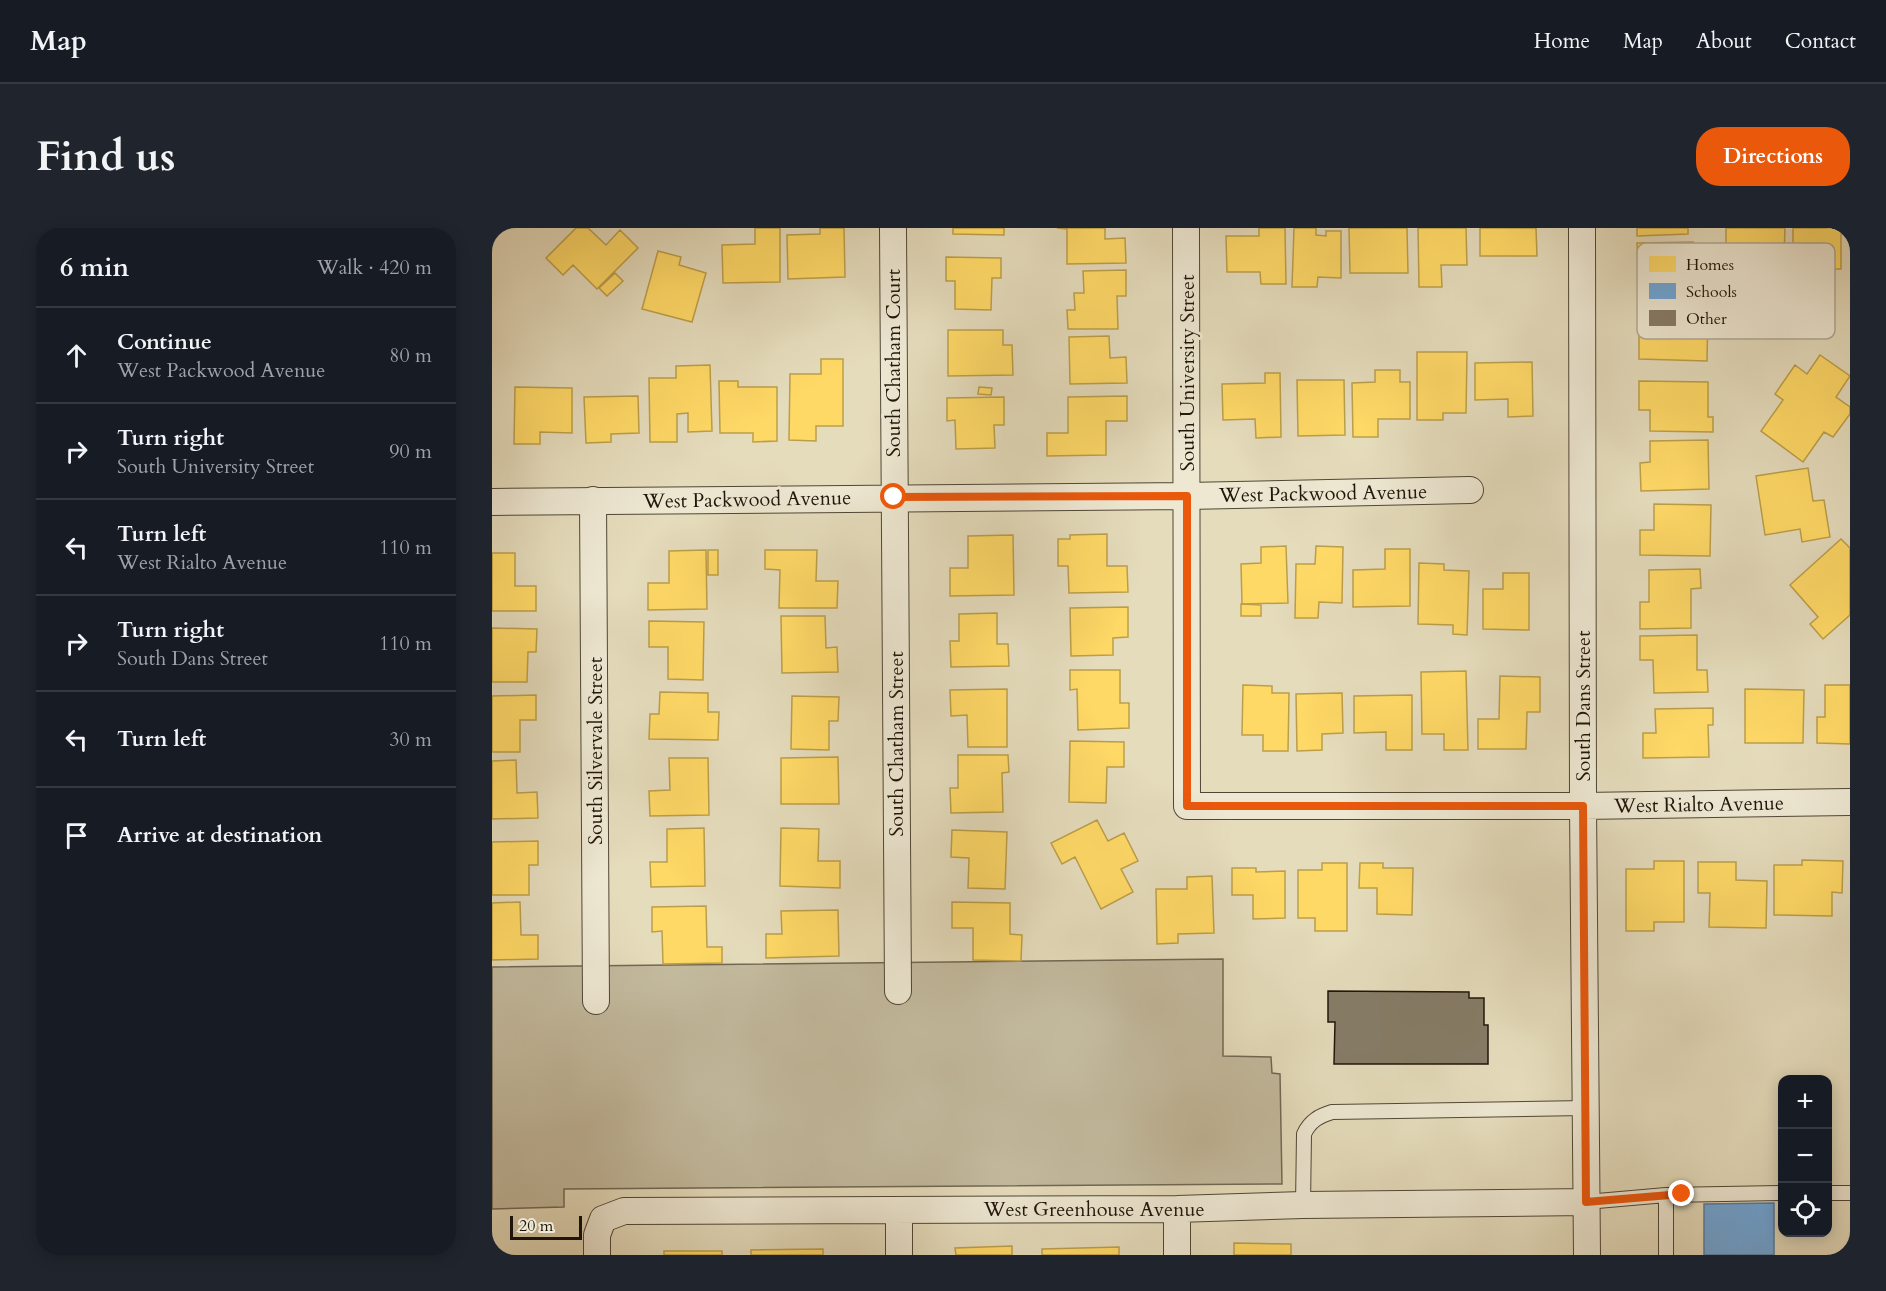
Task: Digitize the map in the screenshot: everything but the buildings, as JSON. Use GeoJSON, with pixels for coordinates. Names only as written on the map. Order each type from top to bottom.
{"type":"FeatureCollection","features":[{"type":"Feature","properties":{"kind":"street","name":"South Chatham Court"},"geometry":{"type":"LineString","coordinates":[[893,228],[894,497]]}},
{"type":"Feature","properties":{"kind":"street","name":"South University Street"},"geometry":{"type":"LineString","coordinates":[[1186,228],[1187,806]]}},
{"type":"Feature","properties":{"kind":"street","name":"South Dans Street"},"geometry":{"type":"LineString","coordinates":[[1582,228],[1583,806],[1587,1255]]}},
{"type":"Feature","properties":{"kind":"street","name":"West Packwood Avenue"},"geometry":{"type":"LineString","coordinates":[[492,502],[1187,496],[1470,490]]}},
{"type":"Feature","properties":{"kind":"street","name":"South Chatham Street"},"geometry":{"type":"LineString","coordinates":[[894,497],[898,991]]}},
{"type":"Feature","properties":{"kind":"street","name":"South Silvervale Street"},"geometry":{"type":"LineString","coordinates":[[593,500],[596,1001]]}},
{"type":"Feature","properties":{"kind":"street","name":"West Rialto Avenue"},"geometry":{"type":"LineString","coordinates":[[1187,806],[1583,806],[1850,802]]}},
{"type":"Feature","properties":{"kind":"street","name":"West Greenhouse Avenue"},"geometry":{"type":"LineString","coordinates":[[597,1255],[597,1235],[603,1219],[624,1211],[1177,1209],[1586,1202]]}},
{"type":"Feature","properties":{"kind":"street"},"geometry":{"type":"LineString","coordinates":[[1177,1209],[1177,1255]]}},
{"type":"Feature","properties":{"kind":"street"},"geometry":{"type":"LineString","coordinates":[[899,1210],[899,1255]]}},
{"type":"Feature","properties":{"kind":"lane"},"geometry":{"type":"LineString","coordinates":[[1303,1206],[1304,1134],[1308,1126],[1322,1115],[1332,1112],[1585,1108]]}},
{"type":"Feature","properties":{"kind":"lane"},"geometry":{"type":"LineString","coordinates":[[1832,1193],[1850,1192]]}},
{"type":"Feature","properties":{"kind":"lane"},"geometry":{"type":"LineString","coordinates":[[1586,1202],[1666,1195],[1778,1193]]}},
{"type":"Feature","properties":{"kind":"lane"},"geometry":{"type":"LineString","coordinates":[[1666,1195],[1666,1255]]}},
{"type":"Feature","properties":{"kind":"shaded area"},"geometry":{"type":"Polygon","coordinates":[[[1223,959],[1223,1056],[1271,1057],[1272,1073],[1280,1074],[1282,1184],[564,1189],[564,1207],[492,1209],[492,967],[1223,959]]]}},
{"type":"Feature","properties":{"kind":"route"},"geometry":{"type":"LineString","coordinates":[[894,497],[1187,496],[1187,806],[1583,806],[1586,1202],[1682,1194]]}}]}
